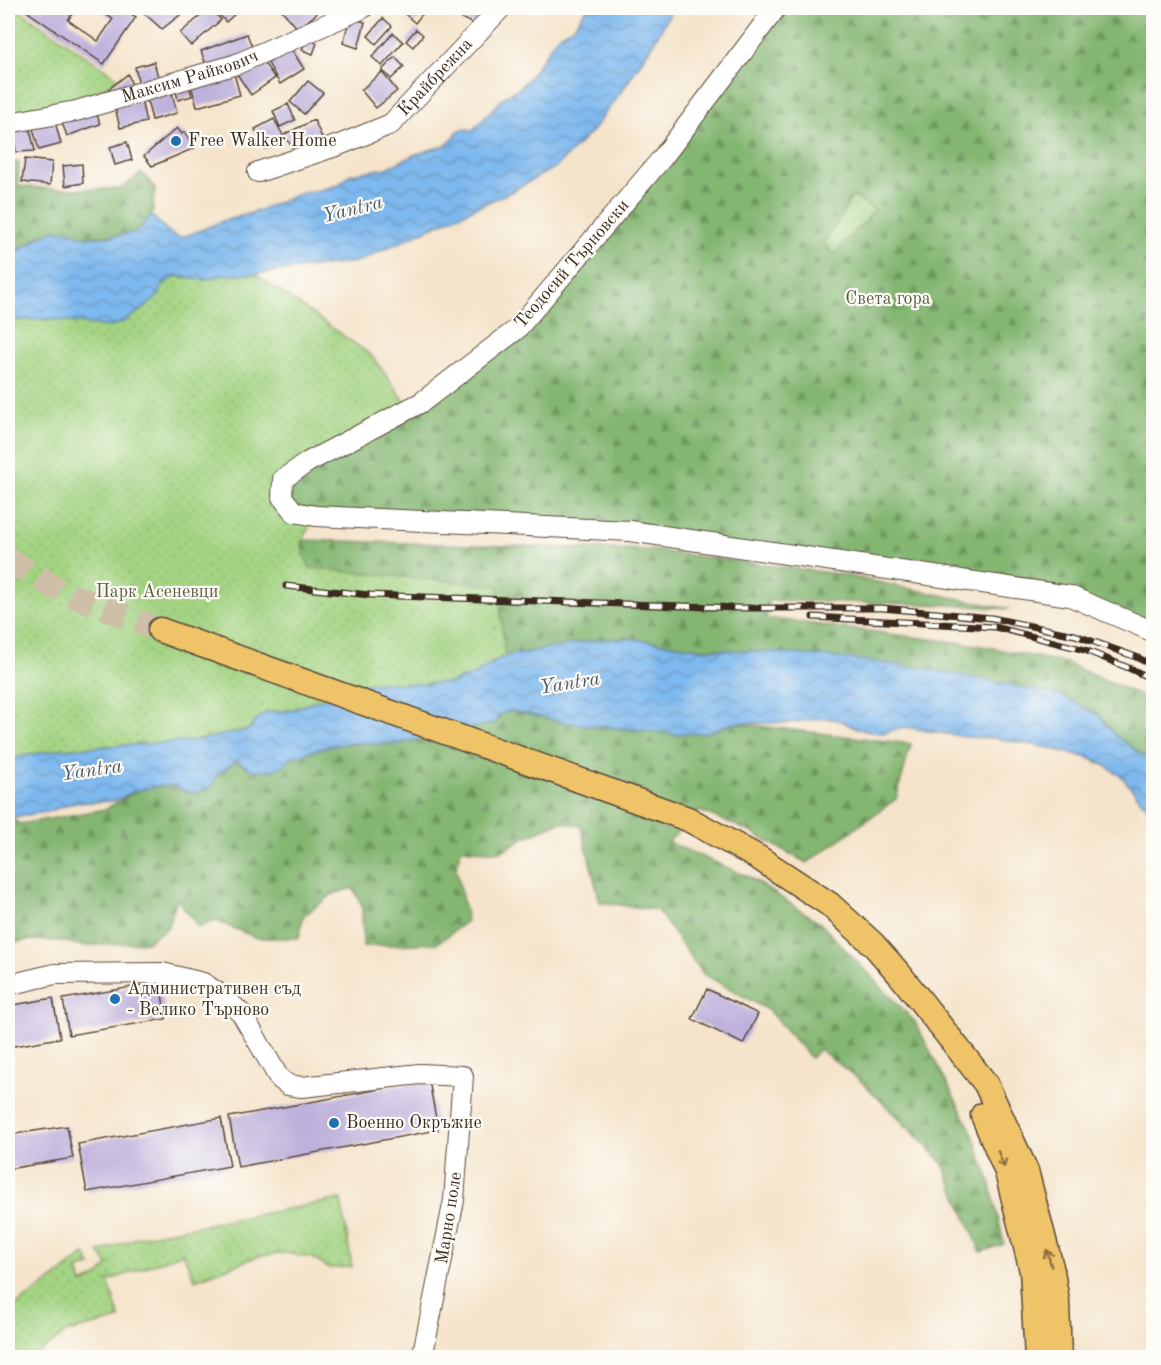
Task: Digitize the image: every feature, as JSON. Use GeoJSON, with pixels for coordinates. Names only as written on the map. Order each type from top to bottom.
{"type":"FeatureCollection","features":[{"type":"Feature","properties":{"kind":"main road"},"geometry":{"type":"LineString","coordinates":[[160,630],[688,819],[759,858],[829,904],[873,944],[901,976],[986,1084],[1026,1171],[1052,1271],[1067,1358]]}},
{"type":"Feature","properties":{"kind":"main road"},"geometry":{"type":"LineString","coordinates":[[929,1012],[977,1100],[1007,1172],[1032,1271],[1037,1358]]}},
{"type":"Feature","properties":{"kind":"main road"},"geometry":{"type":"LineString","coordinates":[[1057,1302],[1059,1358]]}},
{"type":"Feature","properties":{"kind":"street","name":"Максим Райкович"},"geometry":{"type":"LineString","coordinates":[[8,123],[76,111],[237,64],[363,8]]}},
{"type":"Feature","properties":{"kind":"street","name":"Крайбрежна"},"geometry":{"type":"LineString","coordinates":[[258,172],[339,145],[391,124],[501,8]]}},
{"type":"Feature","properties":{"kind":"street","name":"Теодосий Търновски"},"geometry":{"type":"LineString","coordinates":[[776,8],[663,157],[517,329],[422,402],[308,462],[283,479],[282,497],[294,512],[316,516],[630,531],[1070,596],[1154,632]]}},
{"type":"Feature","properties":{"kind":"street","name":"Марно поле"},"geometry":{"type":"LineString","coordinates":[[8,985],[55,974],[162,973],[202,983],[221,995],[242,1014],[279,1078],[288,1085],[302,1087],[420,1074],[463,1076],[454,1200],[422,1358]]}},
{"type":"Feature","properties":{"kind":"green space"},"geometry":{"type":"Polygon","coordinates":[[[8,8],[16,8],[118,78],[76,111],[8,123],[8,8]]]}},
{"type":"Feature","properties":{"kind":"green space","name":"Света гора"},"geometry":{"type":"Polygon","coordinates":[[[776,8],[1153,8],[1153,632],[1070,596],[630,531],[294,512],[283,479],[422,402],[517,329],[776,8]]]}},
{"type":"Feature","properties":{"kind":"green space"},"geometry":{"type":"Polygon","coordinates":[[[19,162],[18,186],[57,189],[120,189],[142,173],[155,188],[152,216],[138,231],[126,234],[77,237],[40,235],[25,246],[8,253],[8,163],[19,162]]]}},
{"type":"Feature","properties":{"kind":"green space"},"geometry":{"type":"Polygon","coordinates":[[[853,196],[875,210],[834,254],[824,244],[853,196]]]}},
{"type":"Feature","properties":{"kind":"green space","name":"Парк Асеневци"},"geometry":{"type":"Polygon","coordinates":[[[255,274],[371,355],[410,408],[308,462],[282,497],[316,516],[302,541],[303,552],[310,568],[498,586],[505,656],[475,675],[447,683],[356,686],[291,710],[267,712],[258,718],[248,730],[192,741],[62,749],[8,759],[8,322],[45,318],[110,327],[159,295],[163,284],[177,276],[205,280],[221,275],[255,274]]]}},
{"type":"Feature","properties":{"kind":"green space"},"geometry":{"type":"Polygon","coordinates":[[[303,540],[649,550],[838,574],[1009,609],[951,605],[769,600],[766,618],[977,645],[1066,663],[1153,701],[1153,760],[1142,755],[1115,735],[1097,714],[1060,695],[992,682],[760,651],[704,649],[627,638],[595,640],[505,656],[8,759],[301,548],[303,540]]]}},
{"type":"Feature","properties":{"kind":"green space"},"geometry":{"type":"Polygon","coordinates":[[[505,712],[518,712],[567,723],[675,734],[716,730],[734,723],[911,744],[896,799],[807,863],[747,830],[700,811],[668,842],[751,878],[820,923],[915,1022],[972,1132],[990,1182],[1004,1244],[981,1252],[942,1162],[861,1081],[819,1049],[811,1058],[768,1010],[703,974],[657,910],[600,902],[581,826],[560,822],[521,839],[501,852],[461,849],[456,868],[467,921],[438,943],[363,946],[362,906],[353,888],[333,894],[303,916],[299,938],[257,938],[214,920],[199,928],[177,899],[167,928],[146,942],[83,946],[62,941],[27,940],[8,944],[8,817],[20,824],[106,809],[138,790],[160,786],[174,786],[188,793],[212,786],[217,775],[236,761],[252,770],[284,765],[293,757],[322,748],[350,743],[397,744],[495,723],[505,712]]]}},
{"type":"Feature","properties":{"kind":"green space"},"geometry":{"type":"Polygon","coordinates":[[[341,1199],[352,1267],[328,1268],[312,1258],[285,1253],[259,1256],[195,1280],[183,1253],[108,1281],[120,1319],[67,1332],[33,1357],[8,1357],[8,1311],[85,1254],[91,1266],[78,1269],[82,1284],[99,1276],[108,1265],[99,1252],[139,1237],[341,1199]]]}},
{"type":"Feature","properties":{"kind":"water","name":"Yantra"},"geometry":{"type":"Polygon","coordinates":[[[587,8],[673,8],[626,85],[592,131],[556,167],[510,192],[356,262],[255,274],[221,275],[205,280],[177,276],[163,284],[159,295],[146,307],[125,321],[110,327],[49,319],[8,322],[8,253],[52,231],[74,231],[78,236],[93,237],[116,236],[138,231],[152,216],[171,234],[181,238],[223,221],[258,211],[303,192],[338,185],[351,174],[387,168],[416,154],[446,145],[458,131],[473,130],[504,97],[518,89],[532,74],[556,38],[575,25],[587,8]]]}},
{"type":"Feature","properties":{"kind":"water","name":"Yantra"},"geometry":{"type":"Polygon","coordinates":[[[627,638],[704,649],[853,659],[924,668],[1060,695],[1098,714],[1115,735],[1142,755],[1154,760],[1153,814],[1122,777],[1106,766],[1089,758],[995,738],[967,737],[904,727],[884,733],[869,732],[842,721],[826,718],[786,723],[734,723],[705,733],[675,734],[567,723],[518,712],[505,712],[495,723],[397,744],[350,743],[322,748],[293,757],[284,765],[270,771],[252,770],[236,761],[217,775],[212,786],[199,792],[188,793],[174,786],[160,786],[138,790],[114,801],[72,803],[47,812],[13,817],[8,815],[8,759],[61,749],[192,741],[248,730],[258,718],[267,712],[291,710],[356,686],[378,682],[447,683],[475,675],[505,656],[595,640],[627,638]]]}},
{"type":"Feature","properties":{"kind":"building"},"geometry":{"type":"Polygon","coordinates":[[[22,8],[76,8],[68,20],[98,41],[113,19],[96,8],[122,8],[136,17],[104,64],[22,8]]]}},
{"type":"Feature","properties":{"kind":"building"},"geometry":{"type":"Polygon","coordinates":[[[138,8],[155,8],[159,11],[163,8],[189,8],[162,29],[138,8]]]}},
{"type":"Feature","properties":{"kind":"building"},"geometry":{"type":"Polygon","coordinates":[[[210,8],[221,20],[191,46],[180,33],[210,8]]]}},
{"type":"Feature","properties":{"kind":"building"},"geometry":{"type":"Polygon","coordinates":[[[213,8],[236,8],[239,10],[226,22],[213,8]]]}},
{"type":"Feature","properties":{"kind":"building"},"geometry":{"type":"Polygon","coordinates":[[[280,8],[298,9],[323,8],[298,29],[280,8]]]}},
{"type":"Feature","properties":{"kind":"building"},"geometry":{"type":"Polygon","coordinates":[[[398,8],[421,8],[425,11],[415,23],[398,8]]]}},
{"type":"Feature","properties":{"kind":"building"},"geometry":{"type":"Polygon","coordinates":[[[453,8],[484,8],[475,25],[451,13],[453,8]]]}},
{"type":"Feature","properties":{"kind":"building"},"geometry":{"type":"Polygon","coordinates":[[[350,18],[365,22],[358,48],[343,43],[350,18]]]}},
{"type":"Feature","properties":{"kind":"building"},"geometry":{"type":"Polygon","coordinates":[[[383,18],[392,26],[376,44],[368,36],[383,18]]]}},
{"type":"Feature","properties":{"kind":"building"},"geometry":{"type":"Polygon","coordinates":[[[416,29],[423,35],[413,47],[406,41],[416,29]]]}},
{"type":"Feature","properties":{"kind":"building"},"geometry":{"type":"Polygon","coordinates":[[[393,33],[403,42],[382,66],[372,57],[393,33]]]}},
{"type":"Feature","properties":{"kind":"building"},"geometry":{"type":"Polygon","coordinates":[[[247,34],[254,52],[208,70],[201,51],[247,34]]]}},
{"type":"Feature","properties":{"kind":"building"},"geometry":{"type":"Polygon","coordinates":[[[306,39],[317,43],[313,54],[302,50],[306,39]]]}},
{"type":"Feature","properties":{"kind":"building"},"geometry":{"type":"Polygon","coordinates":[[[291,48],[304,69],[280,84],[268,63],[291,48]]]}},
{"type":"Feature","properties":{"kind":"building"},"geometry":{"type":"Polygon","coordinates":[[[395,57],[404,67],[391,79],[382,70],[395,57]]]}},
{"type":"Feature","properties":{"kind":"building"},"geometry":{"type":"Polygon","coordinates":[[[261,59],[275,78],[251,95],[235,71],[261,59]]]}},
{"type":"Feature","properties":{"kind":"building"},"geometry":{"type":"Polygon","coordinates":[[[154,62],[160,84],[140,89],[135,67],[154,62]]]}},
{"type":"Feature","properties":{"kind":"building"},"geometry":{"type":"Polygon","coordinates":[[[233,70],[240,95],[197,107],[190,81],[233,70]]]}},
{"type":"Feature","properties":{"kind":"building"},"geometry":{"type":"Polygon","coordinates":[[[382,72],[397,91],[376,108],[361,90],[382,72]]]}},
{"type":"Feature","properties":{"kind":"building"},"geometry":{"type":"Polygon","coordinates":[[[128,74],[134,91],[108,99],[105,92],[128,74]]]}},
{"type":"Feature","properties":{"kind":"building"},"geometry":{"type":"Polygon","coordinates":[[[308,81],[323,93],[304,114],[290,102],[308,81]]]}},
{"type":"Feature","properties":{"kind":"building"},"geometry":{"type":"Polygon","coordinates":[[[188,83],[192,96],[178,100],[175,86],[188,83]]]}},
{"type":"Feature","properties":{"kind":"building"},"geometry":{"type":"Polygon","coordinates":[[[171,89],[177,113],[152,120],[146,96],[171,89]]]}},
{"type":"Feature","properties":{"kind":"building"},"geometry":{"type":"Polygon","coordinates":[[[141,100],[146,122],[120,128],[115,107],[141,100]]]}},
{"type":"Feature","properties":{"kind":"building"},"geometry":{"type":"Polygon","coordinates":[[[288,104],[295,120],[280,127],[273,111],[288,104]]]}},
{"type":"Feature","properties":{"kind":"building"},"geometry":{"type":"Polygon","coordinates":[[[95,108],[100,124],[67,136],[61,120],[95,108]]]}},
{"type":"Feature","properties":{"kind":"building"},"geometry":{"type":"Polygon","coordinates":[[[54,118],[61,144],[39,150],[32,125],[54,118]]]}},
{"type":"Feature","properties":{"kind":"building"},"geometry":{"type":"Polygon","coordinates":[[[274,119],[285,139],[265,149],[255,129],[274,119]]]}},
{"type":"Feature","properties":{"kind":"building"},"geometry":{"type":"Polygon","coordinates":[[[314,120],[323,140],[295,154],[285,134],[314,120]]]}},
{"type":"Feature","properties":{"kind":"building"},"geometry":{"type":"Polygon","coordinates":[[[29,125],[35,151],[16,152],[13,127],[29,125]]]}},
{"type":"Feature","properties":{"kind":"building","name":"Free Walker Home"},"geometry":{"type":"Polygon","coordinates":[[[177,128],[182,134],[184,132],[195,148],[152,166],[144,156],[177,128]]]}},
{"type":"Feature","properties":{"kind":"building"},"geometry":{"type":"Polygon","coordinates":[[[127,142],[132,160],[115,165],[110,147],[127,142]]]}},
{"type":"Feature","properties":{"kind":"building"},"geometry":{"type":"Polygon","coordinates":[[[25,159],[52,162],[50,185],[22,182],[25,159]]]}},
{"type":"Feature","properties":{"kind":"building"},"geometry":{"type":"Polygon","coordinates":[[[82,164],[83,183],[65,186],[63,166],[82,164]]]}},
{"type":"Feature","properties":{"kind":"building"},"geometry":{"type":"Polygon","coordinates":[[[160,982],[166,1019],[69,1035],[63,999],[160,982]]]}},
{"type":"Feature","properties":{"kind":"building"},"geometry":{"type":"Polygon","coordinates":[[[707,989],[758,1014],[743,1044],[692,1019],[707,989]]]}},
{"type":"Feature","properties":{"kind":"building"},"geometry":{"type":"Polygon","coordinates":[[[53,998],[60,1038],[8,1047],[8,1006],[53,998]]]}},
{"type":"Feature","properties":{"kind":"building","name":"Военно Окръжие"},"geometry":{"type":"Polygon","coordinates":[[[429,1080],[438,1130],[238,1167],[229,1117],[429,1080]]]}},
{"type":"Feature","properties":{"kind":"building"},"geometry":{"type":"Polygon","coordinates":[[[221,1118],[230,1166],[87,1192],[78,1144],[221,1118]]]}},
{"type":"Feature","properties":{"kind":"building"},"geometry":{"type":"Polygon","coordinates":[[[67,1126],[73,1158],[8,1169],[8,1135],[67,1126]]]}},
{"type":"Feature","properties":{"kind":"tunnel"},"geometry":{"type":"LineString","coordinates":[[8,559],[59,590],[160,630]]}},
{"type":"Feature","properties":{"kind":"railway"},"geometry":{"type":"LineString","coordinates":[[286,586],[369,595],[740,608],[882,608],[992,618],[1075,635],[1136,657],[1154,666]]}},
{"type":"Feature","properties":{"kind":"railway"},"geometry":{"type":"LineString","coordinates":[[813,617],[995,627],[1085,650],[1154,680]]}},
{"type":"Feature","properties":{"kind":"place","name":"Free Walker Home"},"geometry":{"type":"Point","coordinates":[176,141]}},
{"type":"Feature","properties":{"kind":"place","name":"Административен съд - Велико Търново"},"geometry":{"type":"Point","coordinates":[115,999]}},
{"type":"Feature","properties":{"kind":"place","name":"Военно Окръжие"},"geometry":{"type":"Point","coordinates":[334,1123]}}]}
